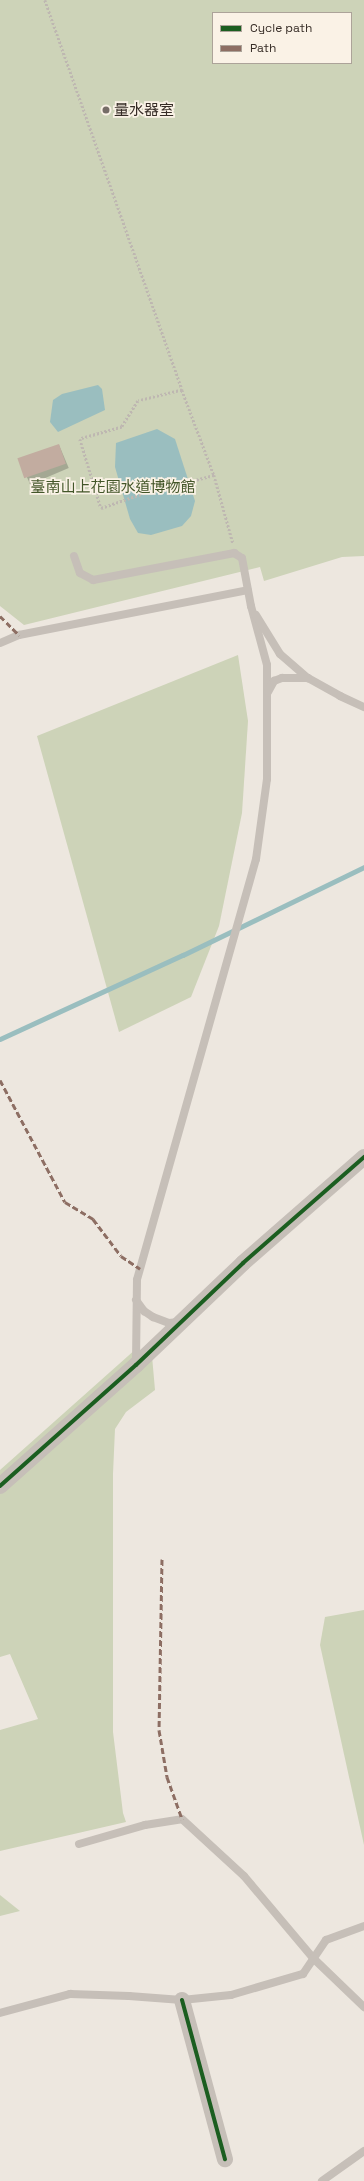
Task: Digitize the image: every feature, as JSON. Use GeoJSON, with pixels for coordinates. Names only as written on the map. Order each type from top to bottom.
{"type":"FeatureCollection","features":[{"type":"Feature","properties":{"kind":"street"},"geometry":{"type":"LineString","coordinates":[[0,1486],[136,1365],[243,1263],[364,1157]]}},
{"type":"Feature","properties":{"kind":"street"},"geometry":{"type":"LineString","coordinates":[[182,2000],[226,2159]]}},
{"type":"Feature","properties":{"kind":"lane"},"geometry":{"type":"LineString","coordinates":[[74,556],[80,573],[93,580],[234,553],[242,558],[251,606],[268,665],[266,779],[256,859],[137,1280],[136,1365]]}},
{"type":"Feature","properties":{"kind":"lane"},"geometry":{"type":"LineString","coordinates":[[0,643],[19,635],[248,590]]}},
{"type":"Feature","properties":{"kind":"lane"},"geometry":{"type":"LineString","coordinates":[[251,606],[280,654],[308,678],[340,696],[364,707]]}},
{"type":"Feature","properties":{"kind":"lane"},"geometry":{"type":"LineString","coordinates":[[267,693],[274,681],[282,678],[308,678]]}},
{"type":"Feature","properties":{"kind":"lane"},"geometry":{"type":"LineString","coordinates":[[136,1300],[144,1311],[153,1317],[169,1323],[182,1322]]}},
{"type":"Feature","properties":{"kind":"lane"},"geometry":{"type":"LineString","coordinates":[[79,1844],[145,1825],[182,1820],[244,1876],[313,1958],[364,2007]]}},
{"type":"Feature","properties":{"kind":"lane"},"geometry":{"type":"LineString","coordinates":[[0,2014],[70,1994],[182,2000],[231,1995],[304,1974],[326,1940],[364,1926]]}},
{"type":"Feature","properties":{"kind":"lane"},"geometry":{"type":"LineString","coordinates":[[322,2181],[364,2151]]}},
{"type":"Feature","properties":{"kind":"path"},"geometry":{"type":"LineString","coordinates":[[45,0],[70,76],[182,390],[214,475],[233,541],[234,553]]}},
{"type":"Feature","properties":{"kind":"path"},"geometry":{"type":"LineString","coordinates":[[147,492],[101,508],[80,439],[122,427],[138,402],[182,390]]}},
{"type":"Feature","properties":{"kind":"path"},"geometry":{"type":"LineString","coordinates":[[158,490],[214,475]]}},
{"type":"Feature","properties":{"kind":"green space","name":"臺南山上花園水道博物館"},"geometry":{"type":"Polygon","coordinates":[[[0,0],[364,0],[364,556],[342,557],[264,581],[260,567],[24,625],[0,606],[0,0]]]}},
{"type":"Feature","properties":{"kind":"green space"},"geometry":{"type":"Polygon","coordinates":[[[238,655],[248,721],[242,813],[219,926],[191,997],[119,1032],[37,736],[238,655]]]}},
{"type":"Feature","properties":{"kind":"green space"},"geometry":{"type":"Polygon","coordinates":[[[137,1348],[152,1356],[155,1390],[126,1412],[115,1429],[113,1474],[113,1732],[123,1813],[126,1822],[0,1851],[0,1730],[38,1719],[10,1654],[0,1657],[0,1470],[137,1348]]]}},
{"type":"Feature","properties":{"kind":"green space"},"geometry":{"type":"Polygon","coordinates":[[[364,1610],[364,1845],[320,1645],[325,1617],[364,1610]]]}},
{"type":"Feature","properties":{"kind":"green space"},"geometry":{"type":"Polygon","coordinates":[[[0,1895],[20,1911],[0,1916],[0,1895]]]}},
{"type":"Feature","properties":{"kind":"water"},"geometry":{"type":"Polygon","coordinates":[[[98,385],[102,389],[105,410],[58,432],[50,422],[53,400],[62,394],[98,385]]]}},
{"type":"Feature","properties":{"kind":"water"},"geometry":{"type":"Polygon","coordinates":[[[157,429],[175,439],[195,501],[191,516],[182,526],[151,535],[138,533],[130,519],[115,467],[116,443],[157,429]]]}},
{"type":"Feature","properties":{"kind":"building"},"geometry":{"type":"Polygon","coordinates":[[[59,444],[66,464],[24,478],[17,458],[59,444]]]}},
{"type":"Feature","properties":{"kind":"waterway"},"geometry":{"type":"LineString","coordinates":[[0,1039],[183,955],[364,867]]}},
{"type":"Feature","properties":{"kind":"marked path"},"geometry":{"type":"LineString","coordinates":[[0,616],[19,635]]}},
{"type":"Feature","properties":{"kind":"marked path"},"geometry":{"type":"LineString","coordinates":[[0,1080],[65,1202],[93,1219],[121,1256],[140,1269]]}},
{"type":"Feature","properties":{"kind":"marked path"},"geometry":{"type":"LineString","coordinates":[[162,1559],[159,1730],[167,1777],[182,1819]]}},
{"type":"Feature","properties":{"kind":"cycle path"},"geometry":{"type":"LineString","coordinates":[[0,1486],[136,1365],[243,1263],[364,1157]]}},
{"type":"Feature","properties":{"kind":"cycle path"},"geometry":{"type":"LineString","coordinates":[[182,2000],[225,2159]]}},
{"type":"Feature","properties":{"kind":"place","name":"量水器室"},"geometry":{"type":"Point","coordinates":[106,110]}}]}
